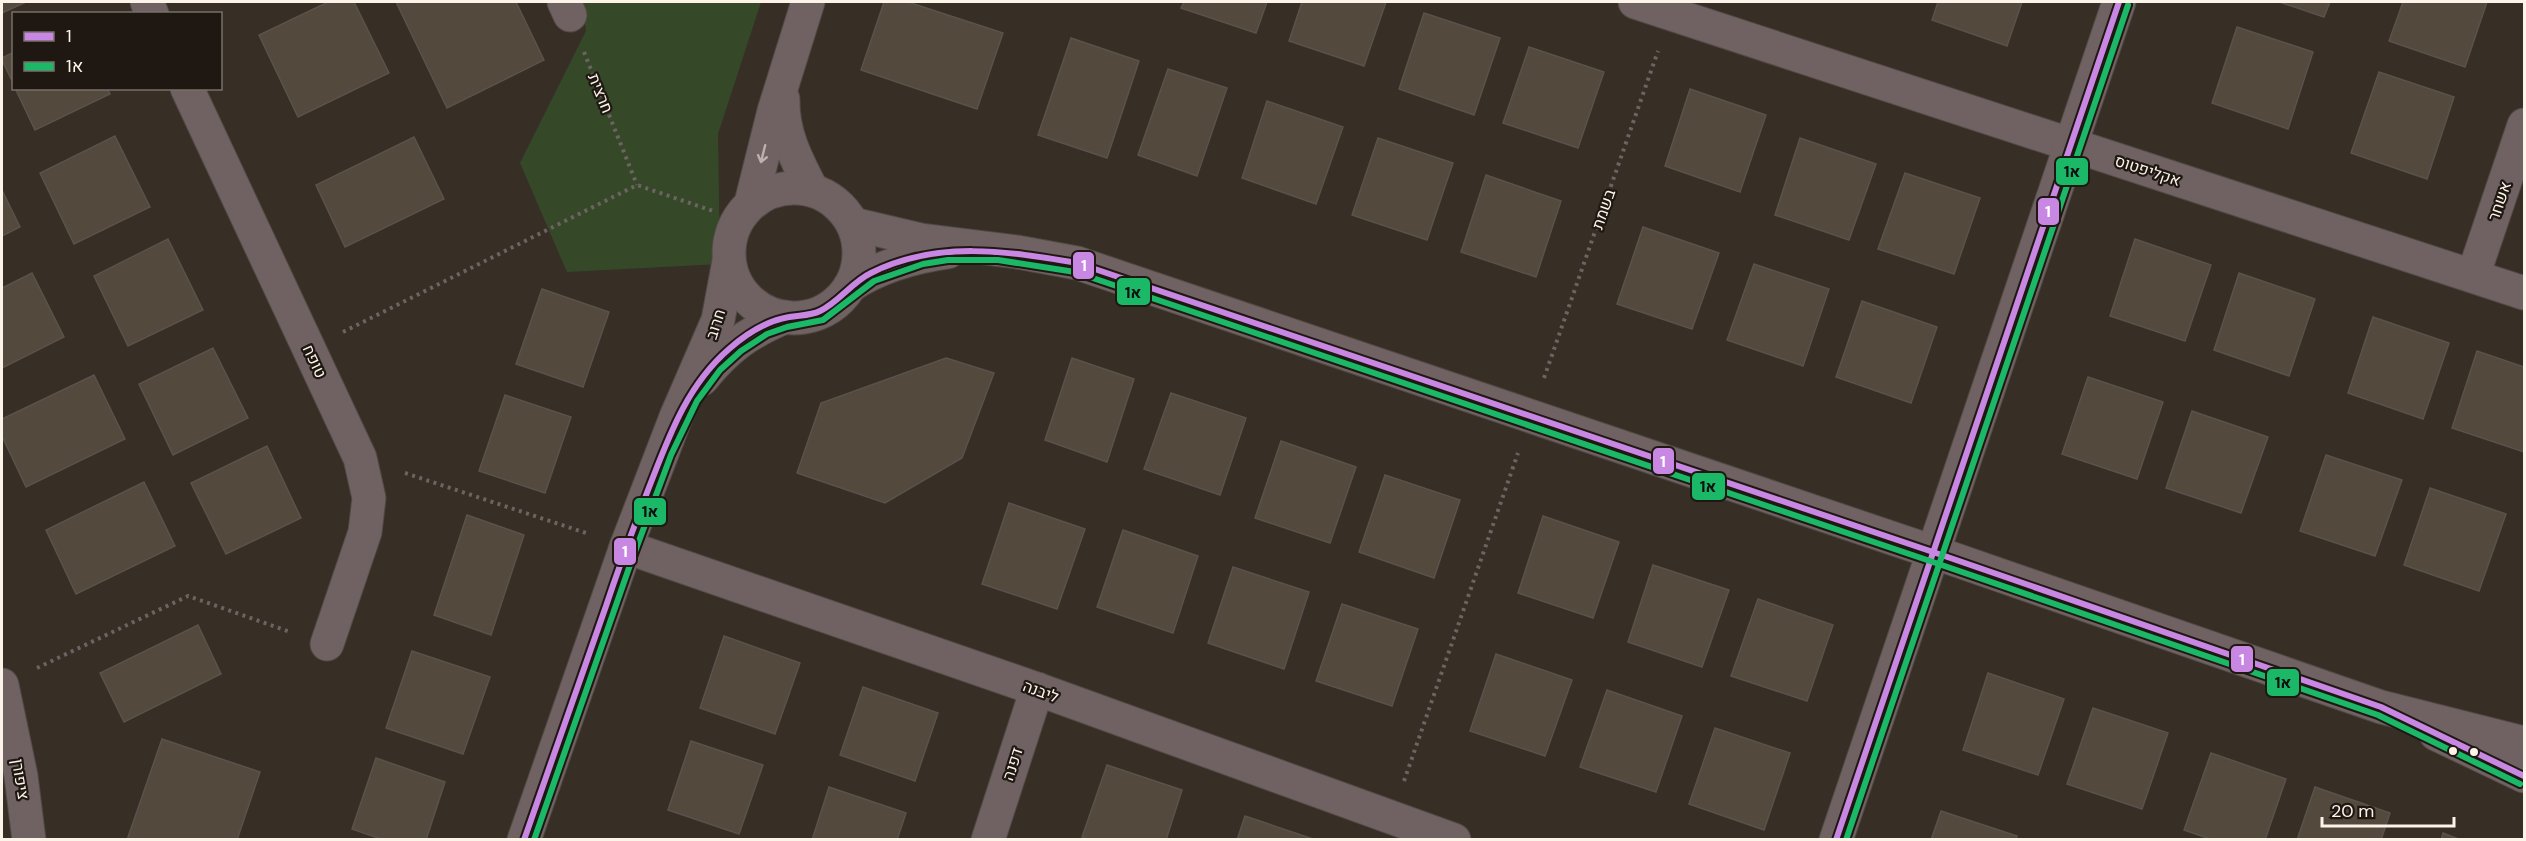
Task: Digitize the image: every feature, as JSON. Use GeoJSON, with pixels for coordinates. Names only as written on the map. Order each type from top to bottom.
{"type":"FeatureCollection","features":[{"type":"Feature","properties":{"kind":"street"},"geometry":{"type":"LineString","coordinates":[[744,211],[770,192],[791,187],[812,190],[828,197],[842,209],[853,224],[859,255],[850,286],[838,301],[822,311],[804,317],[785,318],[765,312],[747,299],[735,281],[729,261],[730,240],[744,211],[808,2]]}},
{"type":"Feature","properties":{"kind":"street","name":"אקליפטוס"},"geometry":{"type":"LineString","coordinates":[[1635,2],[1673,7],[2071,144],[2524,293]]}},
{"type":"Feature","properties":{"kind":"street"},"geometry":{"type":"LineString","coordinates":[[1836,840],[2120,2]]}},
{"type":"Feature","properties":{"kind":"street"},"geometry":{"type":"LineString","coordinates":[[784,77],[783,111],[787,136],[812,190]]}},
{"type":"Feature","properties":{"kind":"street","name":"טופח"},"geometry":{"type":"LineString","coordinates":[[188,90],[360,458],[369,498],[365,532],[327,644]]}},
{"type":"Feature","properties":{"kind":"street","name":"אשחר"},"geometry":{"type":"LineString","coordinates":[[2473,276],[2524,125]]}},
{"type":"Feature","properties":{"kind":"street"},"geometry":{"type":"LineString","coordinates":[[853,224],[921,240],[1017,252],[1077,263],[1933,552],[2381,707],[2524,743]]}},
{"type":"Feature","properties":{"kind":"street"},"geometry":{"type":"LineString","coordinates":[[850,286],[870,273],[918,256],[980,248]]}},
{"type":"Feature","properties":{"kind":"street","name":"חרוב"},"geometry":{"type":"LineString","coordinates":[[524,840],[627,547],[676,417],[718,320],[729,261]]}},
{"type":"Feature","properties":{"kind":"street","name":"חרוב"},"geometry":{"type":"LineString","coordinates":[[676,417],[703,377],[728,350],[754,330],[785,318]]}},
{"type":"Feature","properties":{"kind":"street","name":"ליבנה"},"geometry":{"type":"LineString","coordinates":[[627,547],[1037,689],[1388,829],[1454,840]]}},
{"type":"Feature","properties":{"kind":"street","name":"ציפורן"},"geometry":{"type":"LineString","coordinates":[[2,685],[21,776],[28,840]]}},
{"type":"Feature","properties":{"kind":"street","name":"דפנה"},"geometry":{"type":"LineString","coordinates":[[988,840],[1037,689]]}},
{"type":"Feature","properties":{"kind":"street"},"geometry":{"type":"LineString","coordinates":[[2381,707],[2524,776]]}},
{"type":"Feature","properties":{"kind":"path","name":"בשמת"},"geometry":{"type":"LineString","coordinates":[[1388,829],[1673,7]]}},
{"type":"Feature","properties":{"kind":"path","name":"חרצית"},"geometry":{"type":"LineString","coordinates":[[567,8],[637,185]]}},
{"type":"Feature","properties":{"kind":"path"},"geometry":{"type":"LineString","coordinates":[[309,349],[637,185],[744,211]]}},
{"type":"Feature","properties":{"kind":"path"},"geometry":{"type":"LineString","coordinates":[[360,458],[627,547]]}},
{"type":"Feature","properties":{"kind":"path"},"geometry":{"type":"LineString","coordinates":[[2,685],[188,596],[327,644]]}},
{"type":"Feature","properties":{"kind":"green space"},"geometry":{"type":"Polygon","coordinates":[[[582,2],[761,2],[718,134],[720,264],[567,272],[520,163],[586,31],[582,2]]]}},
{"type":"Feature","properties":{"kind":"building"},"geometry":{"type":"Polygon","coordinates":[[[2,2],[26,2],[2,13],[2,2]]]}},
{"type":"Feature","properties":{"kind":"building"},"geometry":{"type":"Polygon","coordinates":[[[328,2],[354,2],[389,73],[298,117],[259,35],[328,2]]]}},
{"type":"Feature","properties":{"kind":"building"},"geometry":{"type":"Polygon","coordinates":[[[396,2],[516,2],[544,60],[447,108],[396,2]]]}},
{"type":"Feature","properties":{"kind":"building"},"geometry":{"type":"Polygon","coordinates":[[[884,2],[908,2],[1003,33],[977,109],[861,70],[884,2]]]}},
{"type":"Feature","properties":{"kind":"building"},"geometry":{"type":"Polygon","coordinates":[[[1184,2],[1267,2],[1256,33],[1181,8],[1184,2]]]}},
{"type":"Feature","properties":{"kind":"building"},"geometry":{"type":"Polygon","coordinates":[[[1302,2],[1386,2],[1364,66],[1289,41],[1302,2]]]}},
{"type":"Feature","properties":{"kind":"building"},"geometry":{"type":"Polygon","coordinates":[[[1938,2],[2022,2],[2007,46],[1932,20],[1938,2]]]}},
{"type":"Feature","properties":{"kind":"building"},"geometry":{"type":"Polygon","coordinates":[[[2279,2],[2330,2],[2324,17],[2279,2]]]}},
{"type":"Feature","properties":{"kind":"building"},"geometry":{"type":"Polygon","coordinates":[[[2403,2],[2487,2],[2465,67],[2389,41],[2403,2]]]}},
{"type":"Feature","properties":{"kind":"building"},"geometry":{"type":"Polygon","coordinates":[[[1424,13],[1500,38],[1474,115],[1399,89],[1424,13]]]}},
{"type":"Feature","properties":{"kind":"building"},"geometry":{"type":"Polygon","coordinates":[[[2237,27],[2313,52],[2288,129],[2212,103],[2237,27]]]}},
{"type":"Feature","properties":{"kind":"building"},"geometry":{"type":"Polygon","coordinates":[[[1071,38],[1139,61],[1107,158],[1038,135],[1071,38]]]}},
{"type":"Feature","properties":{"kind":"building"},"geometry":{"type":"Polygon","coordinates":[[[1529,47],[1604,72],[1578,148],[1503,123],[1529,47]]]}},
{"type":"Feature","properties":{"kind":"building"},"geometry":{"type":"Polygon","coordinates":[[[12,53],[12,81],[2,60],[12,53]]]}},
{"type":"Feature","properties":{"kind":"building"},"geometry":{"type":"Polygon","coordinates":[[[1168,69],[1227,88],[1197,176],[1138,155],[1168,69]]]}},
{"type":"Feature","properties":{"kind":"building"},"geometry":{"type":"Polygon","coordinates":[[[2379,72],[2454,97],[2427,179],[2351,153],[2379,72]]]}},
{"type":"Feature","properties":{"kind":"building"},"geometry":{"type":"Polygon","coordinates":[[[1690,89],[1766,115],[1740,192],[1665,166],[1690,89]]]}},
{"type":"Feature","properties":{"kind":"building"},"geometry":{"type":"Polygon","coordinates":[[[16,90],[108,90],[110,94],[35,130],[16,90]]]}},
{"type":"Feature","properties":{"kind":"building"},"geometry":{"type":"Polygon","coordinates":[[[1267,101],[1343,127],[1316,204],[1242,178],[1267,101]]]}},
{"type":"Feature","properties":{"kind":"building"},"geometry":{"type":"Polygon","coordinates":[[[115,136],[150,207],[74,244],[40,173],[115,136]]]}},
{"type":"Feature","properties":{"kind":"building"},"geometry":{"type":"Polygon","coordinates":[[[414,137],[444,199],[345,247],[316,185],[414,137]]]}},
{"type":"Feature","properties":{"kind":"building"},"geometry":{"type":"Polygon","coordinates":[[[1378,138],[1453,163],[1427,240],[1352,215],[1378,138]]]}},
{"type":"Feature","properties":{"kind":"building"},"geometry":{"type":"Polygon","coordinates":[[[1800,138],[1876,164],[1849,240],[1775,215],[1800,138]]]}},
{"type":"Feature","properties":{"kind":"building"},"geometry":{"type":"Polygon","coordinates":[[[1905,173],[1980,198],[1954,274],[1878,249],[1905,173]]]}},
{"type":"Feature","properties":{"kind":"building"},"geometry":{"type":"Polygon","coordinates":[[[1486,175],[1561,201],[1536,277],[1461,252],[1486,175]]]}},
{"type":"Feature","properties":{"kind":"building"},"geometry":{"type":"Polygon","coordinates":[[[2,190],[20,227],[2,236],[2,190]]]}},
{"type":"Feature","properties":{"kind":"building"},"geometry":{"type":"Polygon","coordinates":[[[1643,227],[1719,253],[1692,329],[1617,304],[1643,227]]]}},
{"type":"Feature","properties":{"kind":"building"},"geometry":{"type":"Polygon","coordinates":[[[168,239],[203,310],[128,346],[94,276],[168,239]]]}},
{"type":"Feature","properties":{"kind":"building"},"geometry":{"type":"Polygon","coordinates":[[[2135,239],[2211,265],[2185,341],[2110,316],[2135,239]]]}},
{"type":"Feature","properties":{"kind":"building"},"geometry":{"type":"Polygon","coordinates":[[[1754,264],[1829,289],[1803,366],[1727,340],[1754,264]]]}},
{"type":"Feature","properties":{"kind":"building"},"geometry":{"type":"Polygon","coordinates":[[[32,273],[64,337],[2,368],[2,288],[32,273]]]}},
{"type":"Feature","properties":{"kind":"building"},"geometry":{"type":"Polygon","coordinates":[[[2239,273],[2315,299],[2289,376],[2214,350],[2239,273]]]}},
{"type":"Feature","properties":{"kind":"building"},"geometry":{"type":"Polygon","coordinates":[[[542,289],[609,312],[583,387],[516,364],[542,289]]]}},
{"type":"Feature","properties":{"kind":"building"},"geometry":{"type":"Polygon","coordinates":[[[1862,301],[1937,327],[1911,403],[1836,377],[1862,301]]]}},
{"type":"Feature","properties":{"kind":"building"},"geometry":{"type":"Polygon","coordinates":[[[2373,317],[2449,343],[2423,419],[2348,393],[2373,317]]]}},
{"type":"Feature","properties":{"kind":"building"},"geometry":{"type":"Polygon","coordinates":[[[213,348],[248,418],[173,455],[139,384],[213,348]]]}},
{"type":"Feature","properties":{"kind":"building"},"geometry":{"type":"Polygon","coordinates":[[[2477,351],[2524,367],[2524,452],[2452,428],[2477,351]]]}},
{"type":"Feature","properties":{"kind":"building"},"geometry":{"type":"Polygon","coordinates":[[[946,358],[994,373],[962,458],[885,503],[797,473],[821,403],[946,358]]]}},
{"type":"Feature","properties":{"kind":"building"},"geometry":{"type":"Polygon","coordinates":[[[1072,358],[1134,379],[1107,462],[1045,440],[1072,358]]]}},
{"type":"Feature","properties":{"kind":"building"},"geometry":{"type":"Polygon","coordinates":[[[94,375],[125,439],[26,487],[2,436],[2,419],[94,375]]]}},
{"type":"Feature","properties":{"kind":"building"},"geometry":{"type":"Polygon","coordinates":[[[2088,377],[2163,402],[2137,479],[2062,454],[2088,377]]]}},
{"type":"Feature","properties":{"kind":"building"},"geometry":{"type":"Polygon","coordinates":[[[1171,393],[1246,418],[1220,495],[1144,469],[1171,393]]]}},
{"type":"Feature","properties":{"kind":"building"},"geometry":{"type":"Polygon","coordinates":[[[505,395],[571,417],[545,493],[479,471],[505,395]]]}},
{"type":"Feature","properties":{"kind":"building"},"geometry":{"type":"Polygon","coordinates":[[[2192,411],[2268,437],[2241,513],[2166,488],[2192,411]]]}},
{"type":"Feature","properties":{"kind":"building"},"geometry":{"type":"Polygon","coordinates":[[[1281,441],[1356,467],[1330,543],[1255,518],[1281,441]]]}},
{"type":"Feature","properties":{"kind":"building"},"geometry":{"type":"Polygon","coordinates":[[[267,446],[301,518],[226,554],[191,483],[267,446]]]}},
{"type":"Feature","properties":{"kind":"building"},"geometry":{"type":"Polygon","coordinates":[[[2326,455],[2402,480],[2375,556],[2300,531],[2326,455]]]}},
{"type":"Feature","properties":{"kind":"building"},"geometry":{"type":"Polygon","coordinates":[[[1385,475],[1460,500],[1434,578],[1359,552],[1385,475]]]}},
{"type":"Feature","properties":{"kind":"building"},"geometry":{"type":"Polygon","coordinates":[[[144,482],[175,546],[76,594],[46,530],[144,482]]]}},
{"type":"Feature","properties":{"kind":"building"},"geometry":{"type":"Polygon","coordinates":[[[2430,488],[2506,514],[2479,591],[2404,565],[2430,488]]]}},
{"type":"Feature","properties":{"kind":"building"},"geometry":{"type":"Polygon","coordinates":[[[1009,503],[1085,529],[1057,609],[982,584],[1009,503]]]}},
{"type":"Feature","properties":{"kind":"building"},"geometry":{"type":"Polygon","coordinates":[[[467,515],[524,535],[491,635],[434,615],[467,515]]]}},
{"type":"Feature","properties":{"kind":"building"},"geometry":{"type":"Polygon","coordinates":[[[1543,516],[1619,542],[1593,618],[1518,593],[1543,516]]]}},
{"type":"Feature","properties":{"kind":"building"},"geometry":{"type":"Polygon","coordinates":[[[1123,530],[1198,556],[1173,633],[1097,607],[1123,530]]]}},
{"type":"Feature","properties":{"kind":"building"},"geometry":{"type":"Polygon","coordinates":[[[1653,565],[1729,590],[1702,667],[1628,642],[1653,565]]]}},
{"type":"Feature","properties":{"kind":"building"},"geometry":{"type":"Polygon","coordinates":[[[1233,567],[1309,592],[1284,669],[1208,643],[1233,567]]]}},
{"type":"Feature","properties":{"kind":"building"},"geometry":{"type":"Polygon","coordinates":[[[1758,599],[1833,625],[1807,701],[1731,676],[1758,599]]]}},
{"type":"Feature","properties":{"kind":"building"},"geometry":{"type":"Polygon","coordinates":[[[1342,604],[1418,629],[1392,706],[1316,681],[1342,604]]]}},
{"type":"Feature","properties":{"kind":"building"},"geometry":{"type":"Polygon","coordinates":[[[198,625],[221,674],[124,722],[100,673],[198,625]]]}},
{"type":"Feature","properties":{"kind":"building"},"geometry":{"type":"Polygon","coordinates":[[[724,636],[800,663],[775,734],[700,708],[724,636]]]}},
{"type":"Feature","properties":{"kind":"building"},"geometry":{"type":"Polygon","coordinates":[[[412,651],[490,677],[463,754],[386,728],[412,651]]]}},
{"type":"Feature","properties":{"kind":"building"},"geometry":{"type":"Polygon","coordinates":[[[1496,654],[1572,680],[1545,756],[1470,731],[1496,654]]]}},
{"type":"Feature","properties":{"kind":"building"},"geometry":{"type":"Polygon","coordinates":[[[1988,673],[2064,699],[2038,775],[1963,750],[1988,673]]]}},
{"type":"Feature","properties":{"kind":"building"},"geometry":{"type":"Polygon","coordinates":[[[863,687],[938,713],[915,781],[840,755],[863,687]]]}},
{"type":"Feature","properties":{"kind":"building"},"geometry":{"type":"Polygon","coordinates":[[[1607,690],[1682,716],[1656,792],[1580,767],[1607,690]]]}},
{"type":"Feature","properties":{"kind":"building"},"geometry":{"type":"Polygon","coordinates":[[[2093,708],[2168,733],[2142,809],[2067,784],[2093,708]]]}},
{"type":"Feature","properties":{"kind":"building"},"geometry":{"type":"Polygon","coordinates":[[[1715,728],[1790,753],[1764,830],[1689,804],[1715,728]]]}},
{"type":"Feature","properties":{"kind":"building"},"geometry":{"type":"Polygon","coordinates":[[[162,739],[260,772],[237,840],[127,840],[162,739]]]}},
{"type":"Feature","properties":{"kind":"building"},"geometry":{"type":"Polygon","coordinates":[[[691,741],[763,765],[739,834],[668,810],[691,741]]]}},
{"type":"Feature","properties":{"kind":"building"},"geometry":{"type":"Polygon","coordinates":[[[2211,753],[2286,779],[2265,840],[2213,840],[2184,830],[2211,753]]]}},
{"type":"Feature","properties":{"kind":"building"},"geometry":{"type":"Polygon","coordinates":[[[376,758],[445,782],[426,840],[384,840],[352,829],[376,758]]]}},
{"type":"Feature","properties":{"kind":"building"},"geometry":{"type":"Polygon","coordinates":[[[1107,765],[1182,790],[1166,840],[1091,840],[1082,837],[1107,765]]]}},
{"type":"Feature","properties":{"kind":"building"},"geometry":{"type":"Polygon","coordinates":[[[829,787],[906,813],[897,840],[812,840],[829,787]]]}},
{"type":"Feature","properties":{"kind":"building"},"geometry":{"type":"Polygon","coordinates":[[[2315,787],[2390,813],[2381,840],[2297,840],[2315,787]]]}},
{"type":"Feature","properties":{"kind":"building"},"geometry":{"type":"Polygon","coordinates":[[[1941,811],[2017,836],[2016,840],[1931,840],[1941,811]]]}},
{"type":"Feature","properties":{"kind":"building"},"geometry":{"type":"Polygon","coordinates":[[[1245,816],[1316,840],[1237,840],[1245,816]]]}},
{"type":"Feature","properties":{"kind":"building"},"geometry":{"type":"Polygon","coordinates":[[[2443,833],[2461,840],[2441,840],[2443,833]]]}},
{"type":"Feature","properties":{"kind":"transit line","name":"1"},"geometry":{"type":"LineString","coordinates":[[1836,840],[2119,2]]}},
{"type":"Feature","properties":{"kind":"transit line","name":"1א"},"geometry":{"type":"LineString","coordinates":[[1846,840],[2128,5]]}},
{"type":"Feature","properties":{"kind":"transit line","name":"1"},"geometry":{"type":"LineString","coordinates":[[524,840],[648,490],[680,414],[701,379],[729,349],[749,333],[781,319],[820,311],[871,273],[921,256],[972,251],[1025,255],[1077,263],[1933,552],[2381,707],[2524,776]]}},
{"type":"Feature","properties":{"kind":"transit line","name":"1א"},"geometry":{"type":"LineString","coordinates":[[534,840],[630,565],[671,455],[697,401],[720,370],[741,351],[767,334],[787,327],[823,320],[874,281],[923,264],[948,260],[998,260],[1075,272],[2378,715],[2520,784]]}}]}
